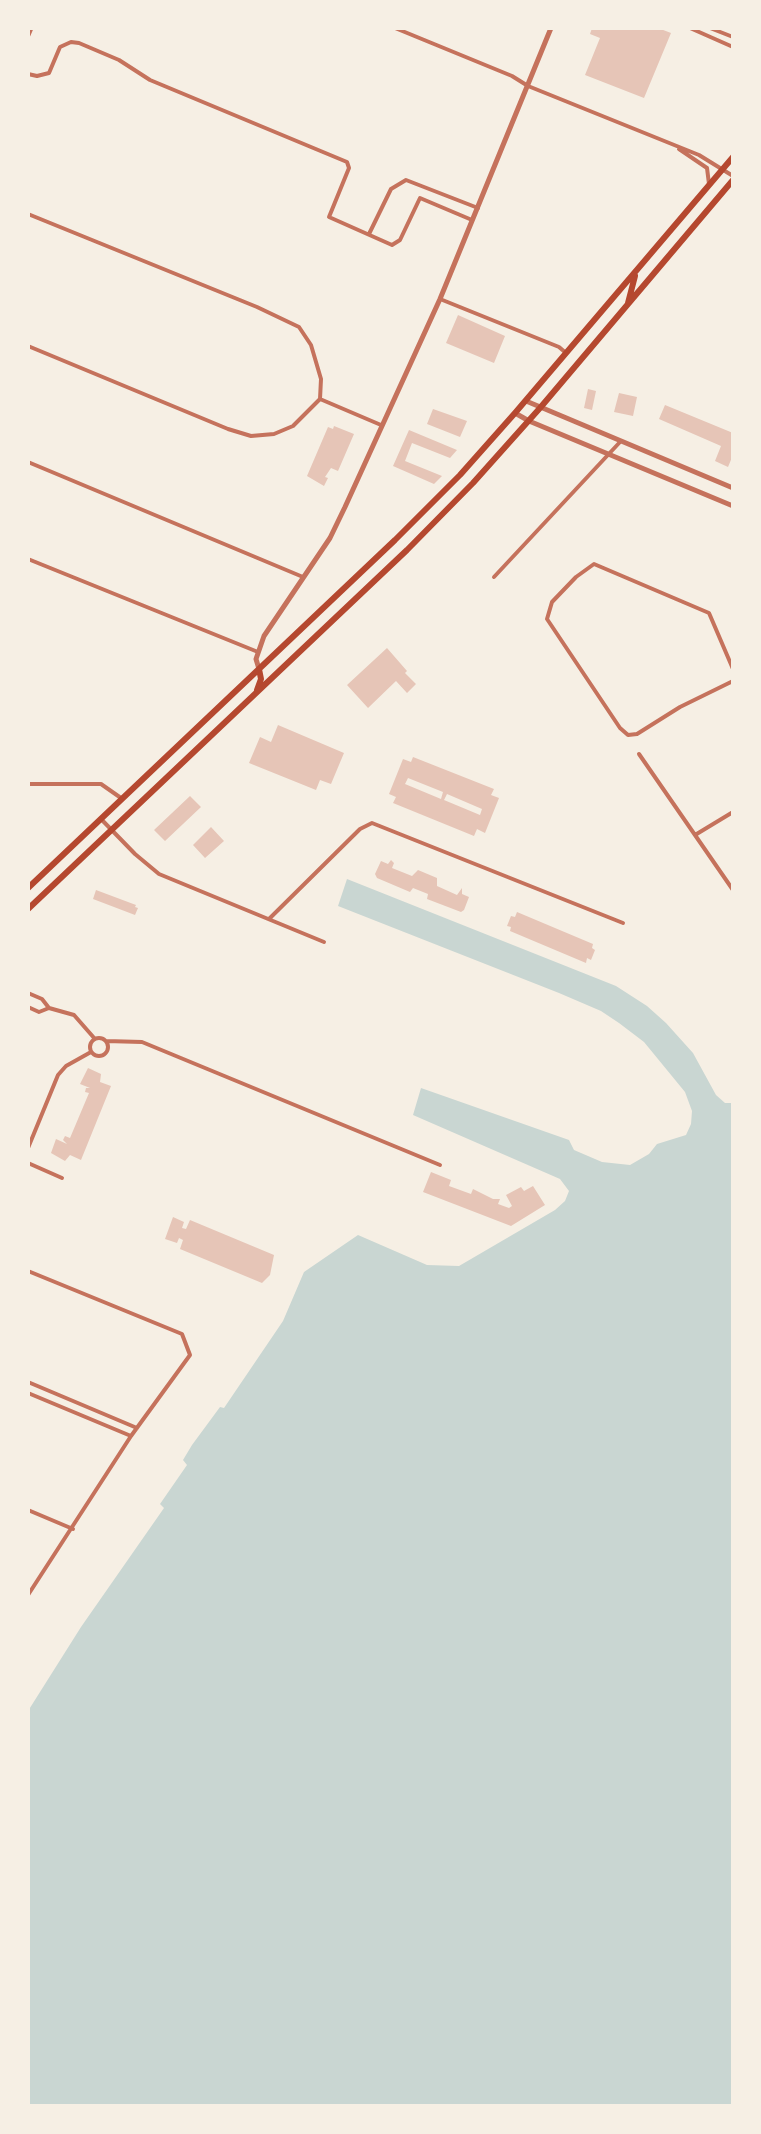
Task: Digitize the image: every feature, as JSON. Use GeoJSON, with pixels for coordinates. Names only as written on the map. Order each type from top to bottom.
{"type":"FeatureCollection","features":[{"type":"Feature","properties":{"kind":"main road"},"geometry":{"type":"LineString","coordinates":[[28,888],[417,519],[526,401],[733,157]]}},
{"type":"Feature","properties":{"kind":"main road"},"geometry":{"type":"LineString","coordinates":[[28,909],[407,550],[473,483],[733,178]]}},
{"type":"Feature","properties":{"kind":"main road"},"geometry":{"type":"LineString","coordinates":[[628,304],[638,268]]}},
{"type":"Feature","properties":{"kind":"main road"},"geometry":{"type":"LineString","coordinates":[[256,694],[261,679],[259,669]]}},
{"type":"Feature","properties":{"kind":"street"},"geometry":{"type":"LineString","coordinates":[[28,35],[31,28]]}},
{"type":"Feature","properties":{"kind":"street"},"geometry":{"type":"LineString","coordinates":[[395,28],[712,161],[733,178]]}},
{"type":"Feature","properties":{"kind":"street"},"geometry":{"type":"LineString","coordinates":[[259,669],[258,652],[264,636],[334,532],[440,299],[551,28]]}},
{"type":"Feature","properties":{"kind":"street"},"geometry":{"type":"LineString","coordinates":[[690,28],[733,47]]}},
{"type":"Feature","properties":{"kind":"street"},"geometry":{"type":"LineString","coordinates":[[710,28],[733,37]]}},
{"type":"Feature","properties":{"kind":"street"},"geometry":{"type":"LineString","coordinates":[[28,74],[37,76],[49,73],[60,47],[71,42],[119,60],[150,80],[347,162],[349,168],[329,217],[392,245],[397,243],[420,198],[472,220]]}},
{"type":"Feature","properties":{"kind":"street"},"geometry":{"type":"LineString","coordinates":[[677,147],[707,168],[709,185]]}},
{"type":"Feature","properties":{"kind":"street"},"geometry":{"type":"LineString","coordinates":[[369,234],[391,189],[413,180],[478,208]]}},
{"type":"Feature","properties":{"kind":"street"},"geometry":{"type":"LineString","coordinates":[[430,202],[435,190]]}},
{"type":"Feature","properties":{"kind":"street"},"geometry":{"type":"LineString","coordinates":[[28,214],[299,327],[311,345],[322,383],[320,399],[293,426],[274,434],[251,436],[28,346]]}},
{"type":"Feature","properties":{"kind":"street"},"geometry":{"type":"LineString","coordinates":[[440,299],[559,347],[566,353]]}},
{"type":"Feature","properties":{"kind":"street"},"geometry":{"type":"LineString","coordinates":[[320,399],[381,425]]}},
{"type":"Feature","properties":{"kind":"street"},"geometry":{"type":"LineString","coordinates":[[526,401],[733,488]]}},
{"type":"Feature","properties":{"kind":"street"},"geometry":{"type":"LineString","coordinates":[[515,413],[733,506]]}},
{"type":"Feature","properties":{"kind":"street"},"geometry":{"type":"LineString","coordinates":[[494,577],[620,442]]}},
{"type":"Feature","properties":{"kind":"street"},"geometry":{"type":"LineString","coordinates":[[28,462],[303,577]]}},
{"type":"Feature","properties":{"kind":"street"},"geometry":{"type":"LineString","coordinates":[[28,559],[258,652]]}},
{"type":"Feature","properties":{"kind":"street"},"geometry":{"type":"LineString","coordinates":[[733,669],[709,613],[594,564],[576,577],[552,602],[547,619],[620,728],[628,735],[637,734],[680,707],[733,681]]}},
{"type":"Feature","properties":{"kind":"street"},"geometry":{"type":"LineString","coordinates":[[639,754],[733,890]]}},
{"type":"Feature","properties":{"kind":"street"},"geometry":{"type":"LineString","coordinates":[[28,784],[101,784],[122,799]]}},
{"type":"Feature","properties":{"kind":"street"},"geometry":{"type":"LineString","coordinates":[[695,835],[733,812]]}},
{"type":"Feature","properties":{"kind":"street"},"geometry":{"type":"LineString","coordinates":[[101,819],[159,874],[324,942]]}},
{"type":"Feature","properties":{"kind":"street"},"geometry":{"type":"LineString","coordinates":[[269,919],[360,829],[372,823],[623,923]]}},
{"type":"Feature","properties":{"kind":"street"},"geometry":{"type":"LineString","coordinates":[[28,993],[42,999],[49,1008],[74,1015],[95,1039],[142,1042],[440,1165]]}},
{"type":"Feature","properties":{"kind":"street"},"geometry":{"type":"LineString","coordinates":[[28,1007],[39,1012],[49,1008]]}},
{"type":"Feature","properties":{"kind":"street"},"geometry":{"type":"LineString","coordinates":[[91,1052],[91,1043],[95,1039]]}},
{"type":"Feature","properties":{"kind":"street"},"geometry":{"type":"LineString","coordinates":[[91,1052],[99,1057],[105,1055],[109,1047],[106,1041]]}},
{"type":"Feature","properties":{"kind":"street"},"geometry":{"type":"LineString","coordinates":[[28,1148],[55,1084],[66,1066],[91,1052]]}},
{"type":"Feature","properties":{"kind":"street"},"geometry":{"type":"LineString","coordinates":[[28,1163],[62,1178]]}},
{"type":"Feature","properties":{"kind":"street"},"geometry":{"type":"LineString","coordinates":[[28,1271],[182,1334],[190,1355],[131,1436],[28,1595]]}},
{"type":"Feature","properties":{"kind":"street"},"geometry":{"type":"LineString","coordinates":[[28,1382],[137,1428]]}},
{"type":"Feature","properties":{"kind":"street"},"geometry":{"type":"LineString","coordinates":[[28,1393],[131,1436]]}},
{"type":"Feature","properties":{"kind":"street"},"geometry":{"type":"LineString","coordinates":[[28,1510],[73,1529]]}},
{"type":"Feature","properties":{"kind":"shaded area"},"geometry":{"type":"Polygon","coordinates":[[[347,879],[616,986],[666,1023],[693,1053],[716,1095],[725,1103],[733,1103],[733,2106],[28,2106],[28,1711],[81,1627],[164,1508],[160,1504],[187,1465],[183,1460],[192,1445],[220,1407],[224,1408],[283,1321],[304,1272],[358,1235],[427,1265],[459,1266],[555,1210],[565,1201],[569,1191],[560,1179],[413,1115],[421,1088],[569,1140],[574,1150],[602,1162],[630,1165],[649,1154],[657,1144],[686,1135],[691,1124],[692,1111],[685,1092],[644,1042],[619,1023],[601,1011],[559,993],[338,906],[347,879]]]}},
{"type":"Feature","properties":{"kind":"building"},"geometry":{"type":"Polygon","coordinates":[[[592,28],[658,28],[671,33],[644,98],[585,75],[600,38],[590,34],[592,28]]]}},
{"type":"Feature","properties":{"kind":"building"},"geometry":{"type":"Polygon","coordinates":[[[458,315],[505,336],[494,363],[446,343],[458,315]]]}},
{"type":"Feature","properties":{"kind":"building"},"geometry":{"type":"Polygon","coordinates":[[[588,389],[596,391],[592,410],[584,408],[588,389]]]}},
{"type":"Feature","properties":{"kind":"building"},"geometry":{"type":"Polygon","coordinates":[[[619,393],[637,397],[633,416],[614,412],[619,393]]]}},
{"type":"Feature","properties":{"kind":"building"},"geometry":{"type":"Polygon","coordinates":[[[665,405],[733,433],[733,455],[728,467],[715,461],[721,446],[659,419],[665,405]]]}},
{"type":"Feature","properties":{"kind":"building"},"geometry":{"type":"Polygon","coordinates":[[[433,409],[467,421],[460,437],[427,424],[433,409]]]}},
{"type":"Feature","properties":{"kind":"building"},"geometry":{"type":"Polygon","coordinates":[[[334,426],[354,434],[338,471],[331,468],[324,486],[307,476],[328,427],[333,429],[334,426]]]}},
{"type":"Feature","properties":{"kind":"building"},"geometry":{"type":"Polygon","coordinates":[[[409,430],[457,450],[450,458],[412,443],[405,461],[442,476],[434,484],[393,466],[409,430]]]}},
{"type":"Feature","properties":{"kind":"building"},"geometry":{"type":"Polygon","coordinates":[[[387,648],[416,684],[407,693],[396,681],[368,708],[347,685],[387,648]]]}},
{"type":"Feature","properties":{"kind":"building"},"geometry":{"type":"Polygon","coordinates":[[[278,725],[344,753],[331,784],[320,780],[316,790],[249,763],[260,737],[271,742],[278,725]]]}},
{"type":"Feature","properties":{"kind":"building"},"geometry":{"type":"Polygon","coordinates":[[[413,757],[494,789],[491,795],[499,798],[485,833],[477,829],[474,836],[393,803],[396,797],[389,794],[403,759],[411,762],[413,757]],[[408,778],[405,784],[441,799],[443,792],[408,778]],[[447,794],[444,800],[480,815],[482,809],[447,794]]]}},
{"type":"Feature","properties":{"kind":"building"},"geometry":{"type":"Polygon","coordinates":[[[190,796],[201,807],[165,841],[154,830],[190,796]]]}},
{"type":"Feature","properties":{"kind":"building"},"geometry":{"type":"Polygon","coordinates":[[[211,827],[224,841],[205,858],[193,845],[211,827]]]}},
{"type":"Feature","properties":{"kind":"building"},"geometry":{"type":"Polygon","coordinates":[[[391,860],[394,863],[392,868],[412,876],[418,870],[437,878],[437,886],[457,895],[462,888],[462,894],[469,897],[464,910],[461,912],[427,899],[428,894],[413,888],[410,892],[377,878],[375,874],[381,861],[388,864],[391,860]]]}},
{"type":"Feature","properties":{"kind":"building"},"geometry":{"type":"Polygon","coordinates":[[[96,890],[136,905],[135,915],[93,899],[96,890]]]}},
{"type":"Feature","properties":{"kind":"building"},"geometry":{"type":"Polygon","coordinates":[[[517,912],[593,944],[595,950],[591,960],[587,958],[586,963],[510,931],[511,927],[507,926],[511,916],[515,917],[517,912]]]}},
{"type":"Feature","properties":{"kind":"building"},"geometry":{"type":"Polygon","coordinates":[[[88,1068],[101,1074],[100,1082],[111,1086],[81,1160],[70,1155],[65,1161],[51,1153],[56,1139],[67,1144],[63,1140],[65,1136],[70,1138],[89,1093],[85,1092],[86,1088],[90,1088],[80,1084],[88,1068]]]}},
{"type":"Feature","properties":{"kind":"building"},"geometry":{"type":"Polygon","coordinates":[[[431,1172],[451,1180],[449,1186],[471,1194],[473,1189],[493,1199],[500,1199],[498,1204],[509,1208],[512,1206],[506,1195],[521,1187],[524,1191],[533,1186],[545,1205],[511,1226],[423,1192],[431,1172]]]}},
{"type":"Feature","properties":{"kind":"building"},"geometry":{"type":"Polygon","coordinates":[[[173,1217],[184,1222],[182,1228],[186,1229],[190,1220],[274,1255],[270,1275],[262,1283],[180,1249],[183,1240],[179,1238],[177,1243],[165,1239],[173,1217]]]}}]}
